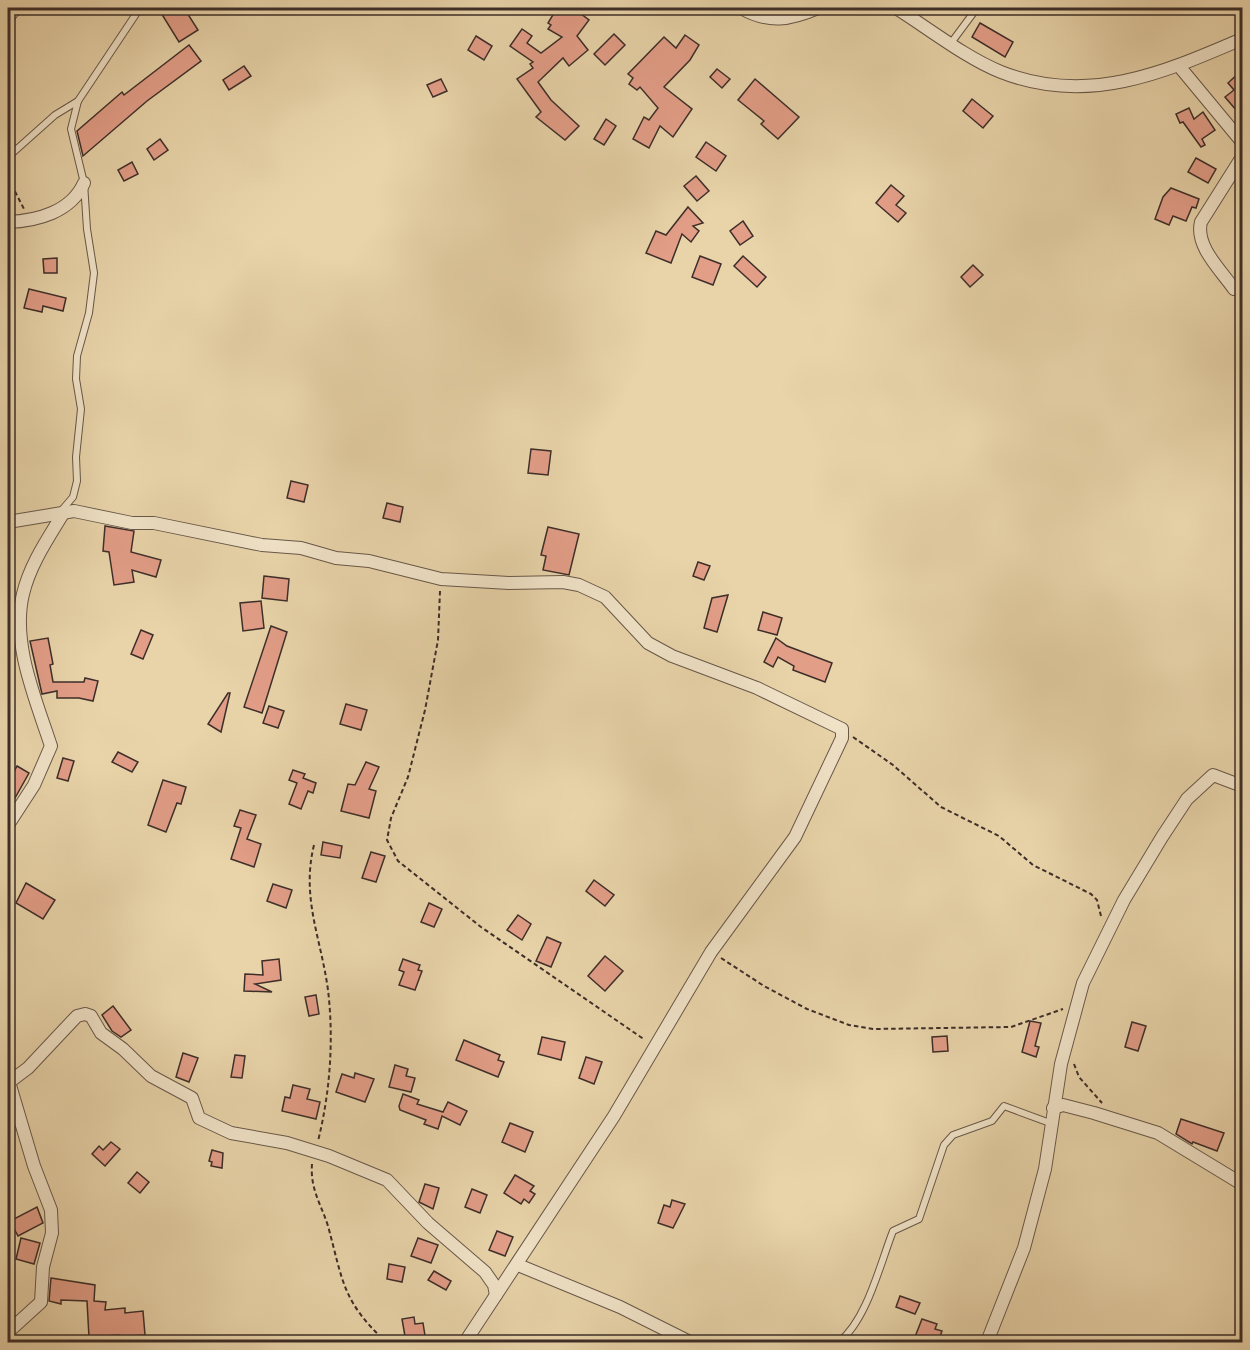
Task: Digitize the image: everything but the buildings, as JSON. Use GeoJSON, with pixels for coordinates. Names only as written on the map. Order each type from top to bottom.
{"type":"FeatureCollection","features":[{"type":"Feature","properties":{"kind":"street"},"geometry":{"type":"LineString","coordinates":[[8,16],[16,8]]}},
{"type":"Feature","properties":{"kind":"street"},"geometry":{"type":"LineString","coordinates":[[741,8],[757,17],[779,20],[789,19],[818,8]]}},
{"type":"Feature","properties":{"kind":"street"},"geometry":{"type":"LineString","coordinates":[[896,8],[1001,72],[1059,88],[1105,84],[1179,66],[1242,39]]}},
{"type":"Feature","properties":{"kind":"street"},"geometry":{"type":"LineString","coordinates":[[1179,66],[1242,142]]}},
{"type":"Feature","properties":{"kind":"street"},"geometry":{"type":"LineString","coordinates":[[1234,289],[1202,244],[1198,232],[1201,222],[1242,157]]}},
{"type":"Feature","properties":{"kind":"street"},"geometry":{"type":"LineString","coordinates":[[8,222],[60,210],[72,203],[84,183]]}},
{"type":"Feature","properties":{"kind":"street"},"geometry":{"type":"LineString","coordinates":[[8,825],[34,785],[51,746],[29,675],[22,643],[20,613],[29,575],[62,512]]}},
{"type":"Feature","properties":{"kind":"street"},"geometry":{"type":"LineString","coordinates":[[8,522],[62,512],[132,523],[154,524],[262,545],[302,548],[336,558],[369,561],[441,579],[509,584],[563,582],[593,590],[616,607],[648,643],[697,667],[757,688],[843,729],[842,738],[795,837],[711,952],[608,1125],[518,1265],[465,1342]]}},
{"type":"Feature","properties":{"kind":"street"},"geometry":{"type":"LineString","coordinates":[[987,1342],[1023,1248],[1045,1168],[1050,1123],[1075,1006],[1105,937],[1135,880],[1187,798],[1213,775],[1242,786]]}},
{"type":"Feature","properties":{"kind":"street"},"geometry":{"type":"LineString","coordinates":[[8,1332],[41,1302],[43,1267],[53,1221],[8,1083],[28,1068],[70,1023],[85,1014],[91,1016],[101,1033],[123,1049],[151,1076],[192,1098],[199,1118],[231,1132],[315,1151],[370,1170],[387,1180],[422,1217],[485,1272],[494,1285],[496,1295]]}},
{"type":"Feature","properties":{"kind":"street"},"geometry":{"type":"LineString","coordinates":[[1053,1108],[1063,1105],[1108,1116],[1171,1139],[1242,1184]]}},
{"type":"Feature","properties":{"kind":"street"},"geometry":{"type":"LineString","coordinates":[[518,1265],[620,1307],[690,1342]]}},
{"type":"Feature","properties":{"kind":"lane"},"geometry":{"type":"LineString","coordinates":[[62,512],[73,497],[77,481],[76,458],[81,409],[76,379],[77,356],[94,285],[84,183],[71,129],[78,101],[140,8]]}},
{"type":"Feature","properties":{"kind":"lane"},"geometry":{"type":"LineString","coordinates":[[951,43],[977,8]]}},
{"type":"Feature","properties":{"kind":"lane"},"geometry":{"type":"LineString","coordinates":[[8,157],[55,115],[78,101]]}},
{"type":"Feature","properties":{"kind":"lane"},"geometry":{"type":"LineString","coordinates":[[839,1342],[851,1329],[859,1314],[893,1231],[919,1219],[937,1161],[947,1141],[953,1136],[992,1121],[1004,1106],[1050,1123]]}},
{"type":"Feature","properties":{"kind":"path"},"geometry":{"type":"LineString","coordinates":[[8,178],[29,219]]}},
{"type":"Feature","properties":{"kind":"path"},"geometry":{"type":"LineString","coordinates":[[441,579],[438,640],[425,710],[408,777],[391,818],[387,840],[398,861],[473,920],[655,1047]]}},
{"type":"Feature","properties":{"kind":"path"},"geometry":{"type":"LineString","coordinates":[[843,729],[893,765],[940,807],[999,837],[1034,865],[1091,894],[1097,900],[1105,937]]}},
{"type":"Feature","properties":{"kind":"path"},"geometry":{"type":"LineString","coordinates":[[314,845],[308,876],[328,990],[331,1054],[324,1117],[311,1173],[313,1192],[327,1223],[345,1292],[364,1320],[386,1342]]}},
{"type":"Feature","properties":{"kind":"path"},"geometry":{"type":"LineString","coordinates":[[711,952],[764,986],[807,1009],[849,1025],[873,1029],[1011,1028],[1050,1011],[1075,1006]]}},
{"type":"Feature","properties":{"kind":"path"},"geometry":{"type":"LineString","coordinates":[[1065,1045],[1079,1077],[1096,1094],[1108,1116]]}}]}
